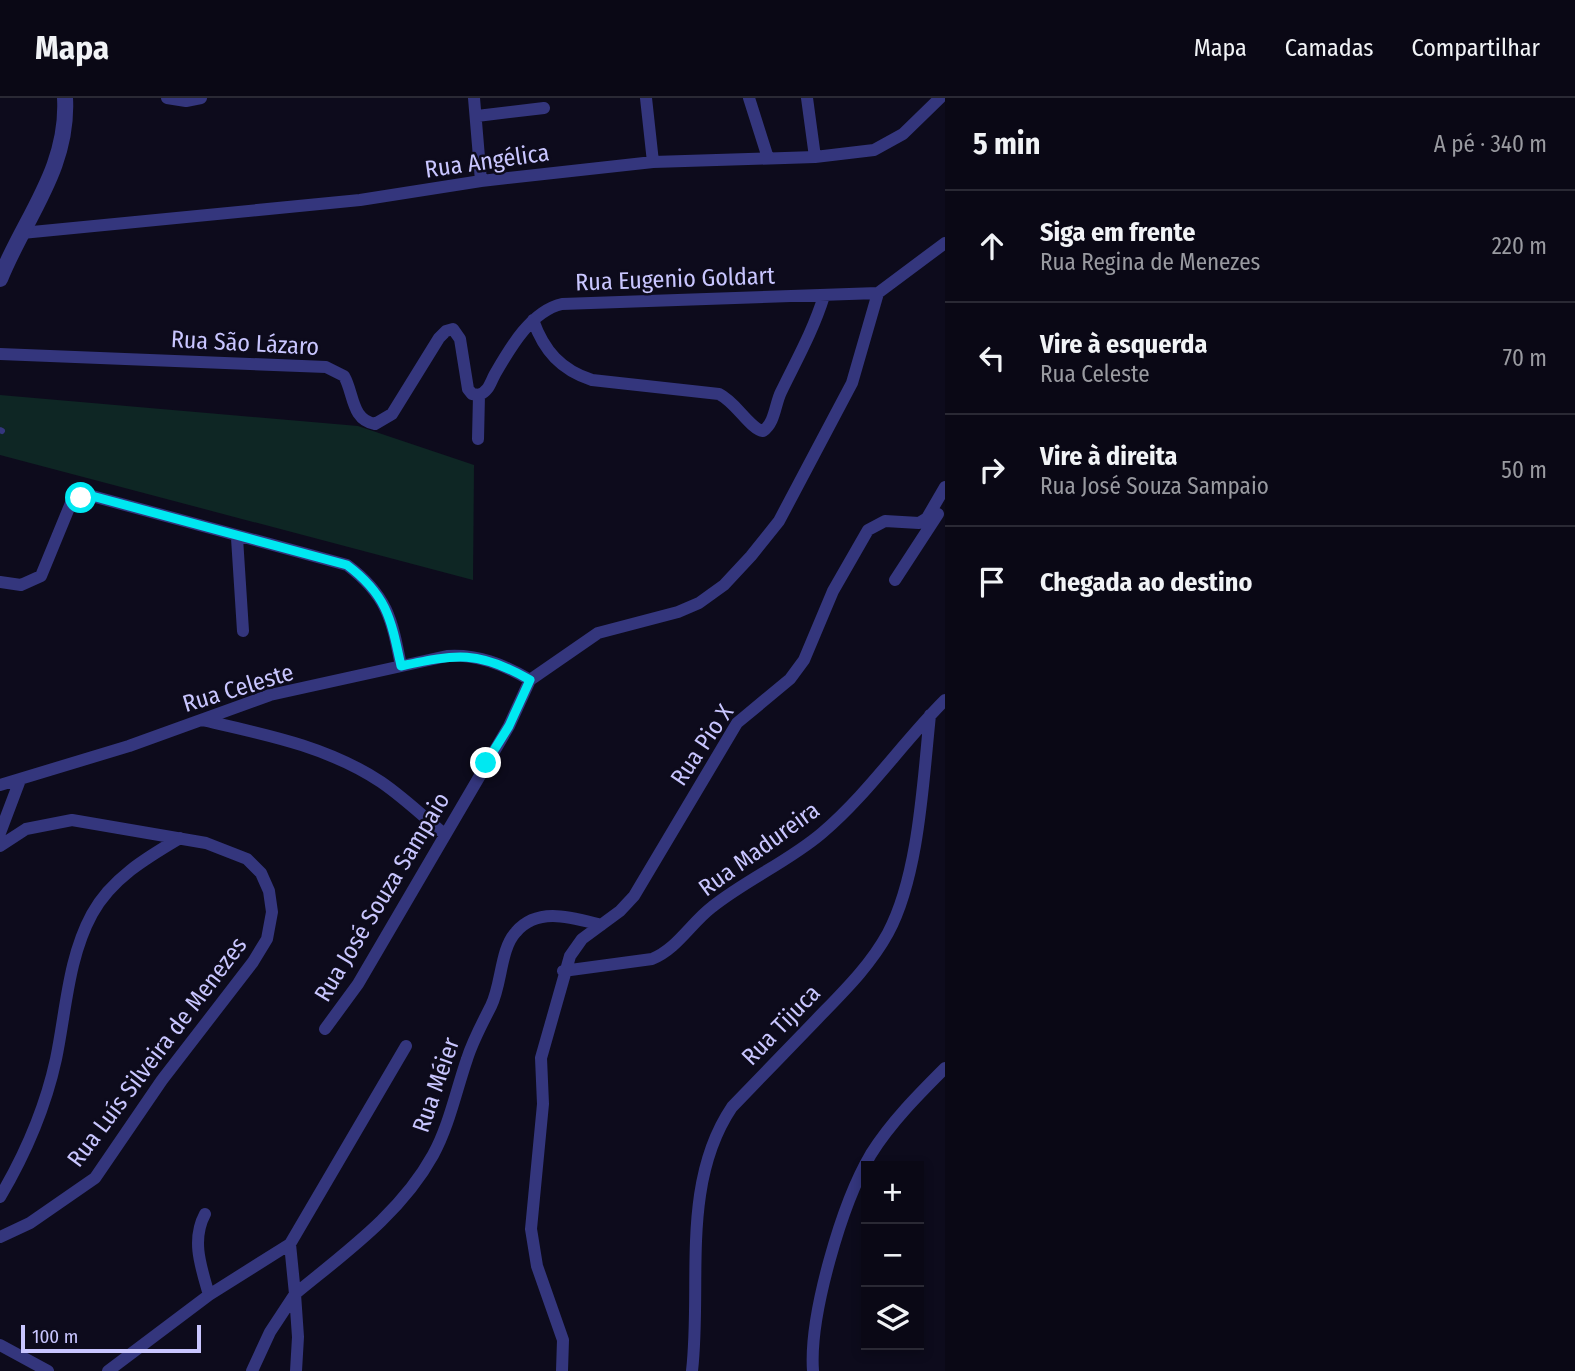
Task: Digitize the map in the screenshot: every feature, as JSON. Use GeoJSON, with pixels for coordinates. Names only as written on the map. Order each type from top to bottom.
{"type":"FeatureCollection","features":[{"type":"Feature","properties":{"kind":"street"},"geometry":{"type":"LineString","coordinates":[[1,276],[62,150],[66,125],[65,98]]}},
{"type":"Feature","properties":{"kind":"street"},"geometry":{"type":"LineString","coordinates":[[167,98],[186,102],[201,98]]}},
{"type":"Feature","properties":{"kind":"street"},"geometry":{"type":"LineString","coordinates":[[474,98],[481,181]]}},
{"type":"Feature","properties":{"kind":"street"},"geometry":{"type":"LineString","coordinates":[[646,98],[653,162]]}},
{"type":"Feature","properties":{"kind":"street"},"geometry":{"type":"LineString","coordinates":[[749,98],[768,158]]}},
{"type":"Feature","properties":{"kind":"street"},"geometry":{"type":"LineString","coordinates":[[807,98],[815,157]]}},
{"type":"Feature","properties":{"kind":"street","name":"Rua Angélica"},"geometry":{"type":"LineString","coordinates":[[22,233],[360,200],[481,181],[653,162],[815,157],[874,150],[890,144],[940,98]]}},
{"type":"Feature","properties":{"kind":"street"},"geometry":{"type":"LineString","coordinates":[[477,116],[544,108]]}},
{"type":"Feature","properties":{"kind":"street"},"geometry":{"type":"LineString","coordinates":[[530,680],[598,634],[678,612],[699,603],[724,585],[779,521],[852,383],[878,293],[945,243]]}},
{"type":"Feature","properties":{"kind":"street","name":"Rua Eugenio Goldart"},"geometry":{"type":"LineString","coordinates":[[479,396],[486,393],[539,313],[562,304],[878,293]]}},
{"type":"Feature","properties":{"kind":"street"},"geometry":{"type":"LineString","coordinates":[[533,320],[546,348],[562,368],[574,374],[592,380],[719,394],[732,400],[756,429],[763,430],[771,421],[780,393],[809,341],[824,296]]}},
{"type":"Feature","properties":{"kind":"street","name":"Rua São Lázaro"},"geometry":{"type":"LineString","coordinates":[[0,354],[326,367],[344,376],[358,415],[366,423],[374,425],[392,415],[439,338],[446,331],[453,329],[460,339],[468,389],[479,396],[478,439]]}},
{"type":"Feature","properties":{"kind":"street"},"geometry":{"type":"LineString","coordinates":[[895,580],[937,516],[943,490]]}},
{"type":"Feature","properties":{"kind":"street","name":"Rua Pio X"},"geometry":{"type":"LineString","coordinates":[[601,925],[634,896],[737,723],[790,678],[804,660],[833,591],[868,530],[886,520],[919,523],[927,518],[943,490]]}},
{"type":"Feature","properties":{"kind":"street"},"geometry":{"type":"LineString","coordinates":[[0,582],[22,585],[41,576],[71,503],[92,496],[237,538],[347,565],[369,581],[383,600],[392,621],[401,666]]}},
{"type":"Feature","properties":{"kind":"street"},"geometry":{"type":"LineString","coordinates":[[237,538],[243,631]]}},
{"type":"Feature","properties":{"kind":"street","name":"Rua Celeste"},"geometry":{"type":"LineString","coordinates":[[0,785],[202,720],[270,695],[401,666],[468,655],[493,662],[530,680]]}},
{"type":"Feature","properties":{"kind":"street","name":"Rua José Souza Sampaio"},"geometry":{"type":"LineString","coordinates":[[325,1029],[358,984],[509,726],[530,680]]}},
{"type":"Feature","properties":{"kind":"street","name":"Rua Madureira"},"geometry":{"type":"LineString","coordinates":[[564,971],[652,959],[663,955],[711,907],[789,859],[823,832],[855,802],[945,700]]}},
{"type":"Feature","properties":{"kind":"street","name":"Rua Tijuca"},"geometry":{"type":"LineString","coordinates":[[692,1371],[696,1223],[700,1194],[719,1126],[732,1107],[862,972],[888,933],[900,905],[907,878],[919,808],[930,715]]}},
{"type":"Feature","properties":{"kind":"street"},"geometry":{"type":"LineString","coordinates":[[202,720],[279,737],[352,765],[381,782],[444,834]]}},
{"type":"Feature","properties":{"kind":"street"},"geometry":{"type":"LineString","coordinates":[[0,833],[20,780]]}},
{"type":"Feature","properties":{"kind":"street","name":"Rua Luís Silveira de Menezes"},"geometry":{"type":"LineString","coordinates":[[0,846],[26,829],[72,820],[206,843],[247,859],[261,873],[269,891],[272,912],[267,939],[162,1080],[95,1178],[30,1223],[0,1237]]}},
{"type":"Feature","properties":{"kind":"street"},"geometry":{"type":"LineString","coordinates":[[0,1197],[25,1152],[47,1095],[70,975],[93,912],[138,863],[180,838]]}},
{"type":"Feature","properties":{"kind":"street","name":"Rua Méier"},"geometry":{"type":"LineString","coordinates":[[253,1371],[270,1332],[295,1294],[383,1221],[413,1186],[434,1153],[475,1037],[498,992],[507,946],[515,932],[539,918],[560,915],[601,925]]}},
{"type":"Feature","properties":{"kind":"street"},"geometry":{"type":"LineString","coordinates":[[562,1371],[565,1354],[562,1332],[537,1266],[531,1229],[543,1104],[541,1058],[564,971],[582,939],[601,925]]}},
{"type":"Feature","properties":{"kind":"street"},"geometry":{"type":"LineString","coordinates":[[108,1371],[144,1347],[209,1295],[290,1244],[407,1046]]}},
{"type":"Feature","properties":{"kind":"street"},"geometry":{"type":"LineString","coordinates":[[813,1371],[816,1330],[831,1261],[857,1184],[871,1154],[888,1130],[945,1068]]}},
{"type":"Feature","properties":{"kind":"street"},"geometry":{"type":"LineString","coordinates":[[205,1214],[197,1235],[197,1248],[209,1295]]}},
{"type":"Feature","properties":{"kind":"street"},"geometry":{"type":"LineString","coordinates":[[290,1244],[299,1337],[296,1371]]}},
{"type":"Feature","properties":{"kind":"street"},"geometry":{"type":"LineString","coordinates":[[0,1345],[48,1371]]}},
{"type":"Feature","properties":{"kind":"green space"},"geometry":{"type":"Polygon","coordinates":[[[0,395],[358,426],[474,465],[473,580],[0,455],[0,395]]]}},
{"type":"Feature","properties":{"kind":"route"},"geometry":{"type":"LineString","coordinates":[[81,498],[92,496],[237,538],[320,556],[347,565],[369,581],[383,600],[392,621],[401,666],[447,656],[468,655],[493,662],[530,680],[509,726],[486,763]]}}]}
